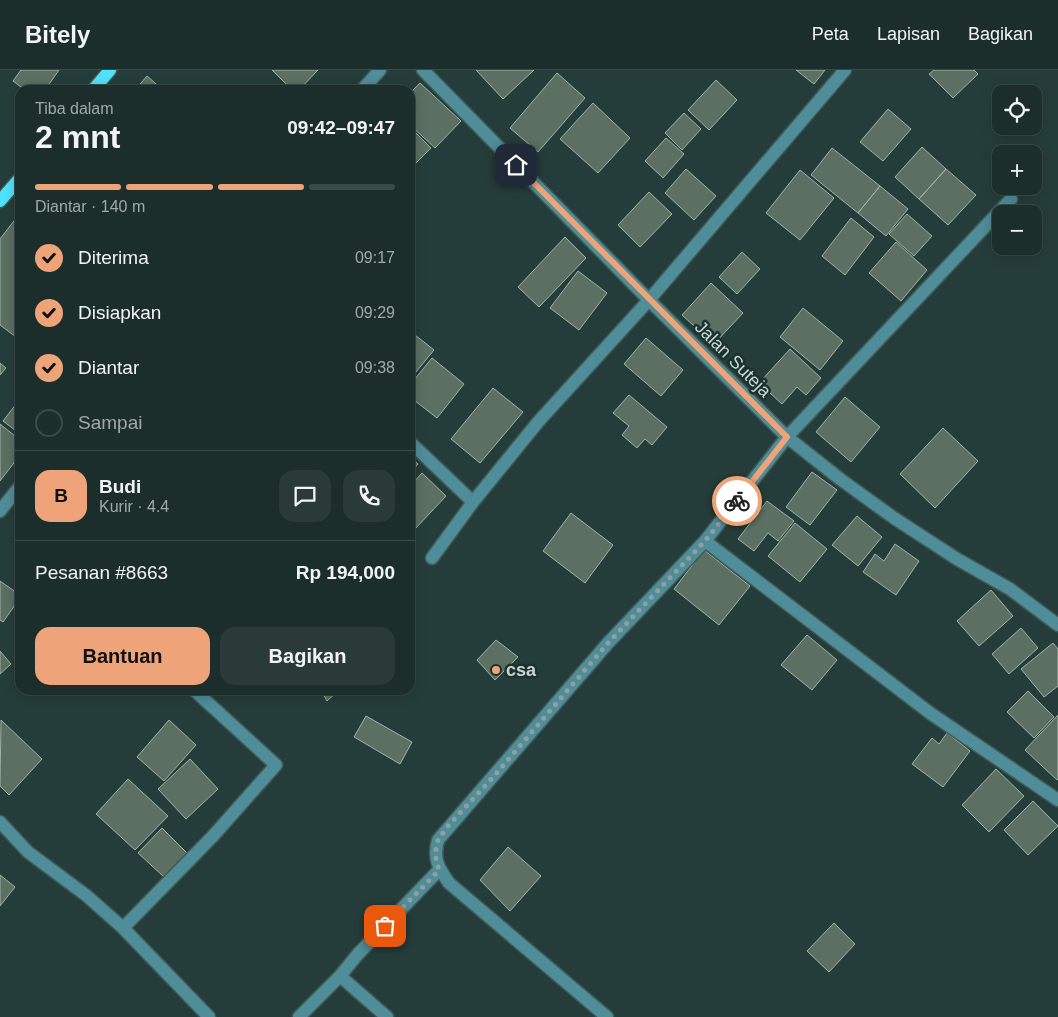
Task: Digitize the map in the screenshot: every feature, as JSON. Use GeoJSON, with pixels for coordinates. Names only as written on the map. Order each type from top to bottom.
{"type":"FeatureCollection","features":[{"type":"Feature","properties":{"kind":"main road"},"geometry":{"type":"LineString","coordinates":[[97,85],[110,70]]}},
{"type":"Feature","properties":{"kind":"main road"},"geometry":{"type":"LineString","coordinates":[[0,201],[15,184]]}},
{"type":"Feature","properties":{"kind":"street"},"geometry":{"type":"LineString","coordinates":[[366,85],[380,70]]}},
{"type":"Feature","properties":{"kind":"street","name":"Jalan Suteja"},"geometry":{"type":"LineString","coordinates":[[424,70],[649,300],[787,437],[840,480],[894,518],[957,559],[1010,589],[1058,625]]}},
{"type":"Feature","properties":{"kind":"street"},"geometry":{"type":"LineString","coordinates":[[432,558],[473,502],[538,422],[649,300],[845,70]]}},
{"type":"Feature","properties":{"kind":"street"},"geometry":{"type":"LineString","coordinates":[[606,1017],[449,883],[439,870],[435,854],[438,840],[448,826],[495,775],[608,643],[705,541],[787,437],[1010,200]]}},
{"type":"Feature","properties":{"kind":"street"},"geometry":{"type":"LineString","coordinates":[[415,447],[473,502]]}},
{"type":"Feature","properties":{"kind":"street"},"geometry":{"type":"LineString","coordinates":[[0,511],[15,492]]}},
{"type":"Feature","properties":{"kind":"street"},"geometry":{"type":"LineString","coordinates":[[705,541],[930,713],[1058,800]]}},
{"type":"Feature","properties":{"kind":"street"},"geometry":{"type":"LineString","coordinates":[[123,928],[213,836],[276,764],[200,695]]}},
{"type":"Feature","properties":{"kind":"street"},"geometry":{"type":"LineString","coordinates":[[0,822],[28,852],[87,896],[123,928],[209,1017]]}},
{"type":"Feature","properties":{"kind":"street"},"geometry":{"type":"LineString","coordinates":[[299,1017],[439,870]]}},
{"type":"Feature","properties":{"kind":"street"},"geometry":{"type":"LineString","coordinates":[[340,976],[387,1017]]}},
{"type":"Feature","properties":{"kind":"building"},"geometry":{"type":"Polygon","coordinates":[[[21,70],[59,70],[48,85],[18,85],[13,81],[21,70]]]}},
{"type":"Feature","properties":{"kind":"building"},"geometry":{"type":"Polygon","coordinates":[[[272,70],[318,70],[304,85],[287,85],[272,70]]]}},
{"type":"Feature","properties":{"kind":"building"},"geometry":{"type":"Polygon","coordinates":[[[476,70],[534,70],[503,99],[476,70]]]}},
{"type":"Feature","properties":{"kind":"building"},"geometry":{"type":"Polygon","coordinates":[[[796,70],[825,70],[814,84],[796,70]]]}},
{"type":"Feature","properties":{"kind":"building"},"geometry":{"type":"Polygon","coordinates":[[[934,70],[974,70],[978,74],[953,98],[929,74],[934,70]]]}},
{"type":"Feature","properties":{"kind":"building"},"geometry":{"type":"Polygon","coordinates":[[[557,73],[585,98],[538,152],[510,128],[557,73]]]}},
{"type":"Feature","properties":{"kind":"building"},"geometry":{"type":"Polygon","coordinates":[[[147,76],[157,85],[139,85],[147,76]]]}},
{"type":"Feature","properties":{"kind":"building"},"geometry":{"type":"Polygon","coordinates":[[[716,80],[737,100],[709,130],[688,110],[716,80]]]}},
{"type":"Feature","properties":{"kind":"building"},"geometry":{"type":"Polygon","coordinates":[[[420,83],[461,121],[435,148],[415,130],[415,88],[420,83]]]}},
{"type":"Feature","properties":{"kind":"building"},"geometry":{"type":"Polygon","coordinates":[[[593,103],[630,138],[598,173],[560,139],[593,103]]]}},
{"type":"Feature","properties":{"kind":"building"},"geometry":{"type":"Polygon","coordinates":[[[888,109],[911,129],[883,161],[860,142],[888,109]]]}},
{"type":"Feature","properties":{"kind":"building"},"geometry":{"type":"Polygon","coordinates":[[[684,113],[701,129],[682,150],[665,133],[684,113]]]}},
{"type":"Feature","properties":{"kind":"building"},"geometry":{"type":"Polygon","coordinates":[[[415,132],[431,148],[415,164],[415,132]]]}},
{"type":"Feature","properties":{"kind":"building"},"geometry":{"type":"Polygon","coordinates":[[[666,138],[684,154],[663,178],[645,161],[666,138]]]}},
{"type":"Feature","properties":{"kind":"building"},"geometry":{"type":"Polygon","coordinates":[[[922,147],[946,169],[919,199],[895,177],[922,147]]]}},
{"type":"Feature","properties":{"kind":"building"},"geometry":{"type":"Polygon","coordinates":[[[832,148],[880,186],[858,213],[811,175],[832,148]]]}},
{"type":"Feature","properties":{"kind":"building"},"geometry":{"type":"Polygon","coordinates":[[[686,169],[716,196],[694,220],[665,193],[686,169]]]}},
{"type":"Feature","properties":{"kind":"building"},"geometry":{"type":"Polygon","coordinates":[[[946,169],[976,195],[948,225],[919,199],[946,169]]]}},
{"type":"Feature","properties":{"kind":"building"},"geometry":{"type":"Polygon","coordinates":[[[800,170],[834,198],[800,240],[766,213],[800,170]]]}},
{"type":"Feature","properties":{"kind":"building"},"geometry":{"type":"Polygon","coordinates":[[[880,186],[908,209],[886,236],[858,213],[880,186]]]}},
{"type":"Feature","properties":{"kind":"building"},"geometry":{"type":"Polygon","coordinates":[[[649,192],[672,214],[640,247],[618,225],[649,192]]]}},
{"type":"Feature","properties":{"kind":"building"},"geometry":{"type":"Polygon","coordinates":[[[907,214],[932,236],[914,256],[889,234],[907,214]]]}},
{"type":"Feature","properties":{"kind":"building"},"geometry":{"type":"Polygon","coordinates":[[[851,218],[874,237],[845,275],[822,256],[851,218]]]}},
{"type":"Feature","properties":{"kind":"building"},"geometry":{"type":"Polygon","coordinates":[[[15,220],[15,336],[0,325],[0,239],[15,220]]]}},
{"type":"Feature","properties":{"kind":"building"},"geometry":{"type":"Polygon","coordinates":[[[565,237],[586,258],[539,307],[518,287],[565,237]]]}},
{"type":"Feature","properties":{"kind":"building"},"geometry":{"type":"Polygon","coordinates":[[[896,242],[927,270],[901,301],[869,273],[896,242]]]}},
{"type":"Feature","properties":{"kind":"building"},"geometry":{"type":"Polygon","coordinates":[[[742,252],[760,269],[737,294],[719,277],[742,252]]]}},
{"type":"Feature","properties":{"kind":"building"},"geometry":{"type":"Polygon","coordinates":[[[578,271],[607,293],[579,330],[550,308],[578,271]]]}},
{"type":"Feature","properties":{"kind":"building"},"geometry":{"type":"Polygon","coordinates":[[[711,283],[743,313],[714,344],[682,315],[711,283]]]}},
{"type":"Feature","properties":{"kind":"building"},"geometry":{"type":"Polygon","coordinates":[[[803,308],[843,341],[820,370],[780,337],[803,308]]]}},
{"type":"Feature","properties":{"kind":"building"},"geometry":{"type":"Polygon","coordinates":[[[415,335],[434,350],[415,373],[415,335]]]}},
{"type":"Feature","properties":{"kind":"building"},"geometry":{"type":"Polygon","coordinates":[[[646,338],[683,370],[661,396],[624,364],[646,338]]]}},
{"type":"Feature","properties":{"kind":"building"},"geometry":{"type":"Polygon","coordinates":[[[790,349],[821,378],[806,395],[797,387],[782,404],[759,383],[790,349]]]}},
{"type":"Feature","properties":{"kind":"building"},"geometry":{"type":"Polygon","coordinates":[[[432,358],[464,384],[437,418],[415,401],[415,379],[432,358]]]}},
{"type":"Feature","properties":{"kind":"building"},"geometry":{"type":"Polygon","coordinates":[[[0,363],[6,368],[0,375],[0,363]]]}},
{"type":"Feature","properties":{"kind":"building"},"geometry":{"type":"Polygon","coordinates":[[[493,388],[523,412],[480,463],[451,439],[493,388]]]}},
{"type":"Feature","properties":{"kind":"building"},"geometry":{"type":"Polygon","coordinates":[[[629,395],[667,427],[652,445],[645,439],[637,448],[622,435],[629,426],[613,413],[629,395]]]}},
{"type":"Feature","properties":{"kind":"building"},"geometry":{"type":"Polygon","coordinates":[[[845,397],[880,427],[851,462],[816,432],[845,397]]]}},
{"type":"Feature","properties":{"kind":"building"},"geometry":{"type":"Polygon","coordinates":[[[15,405],[15,430],[3,421],[15,405]]]}},
{"type":"Feature","properties":{"kind":"building"},"geometry":{"type":"Polygon","coordinates":[[[0,424],[15,436],[15,462],[0,481],[0,424]]]}},
{"type":"Feature","properties":{"kind":"building"},"geometry":{"type":"Polygon","coordinates":[[[943,428],[978,461],[935,508],[900,474],[943,428]]]}},
{"type":"Feature","properties":{"kind":"building"},"geometry":{"type":"Polygon","coordinates":[[[812,472],[837,490],[810,525],[786,507],[812,472]]]}},
{"type":"Feature","properties":{"kind":"building"},"geometry":{"type":"Polygon","coordinates":[[[422,473],[446,496],[415,529],[415,481],[422,473]]]}},
{"type":"Feature","properties":{"kind":"building"},"geometry":{"type":"Polygon","coordinates":[[[748,496],[761,506],[747,524],[734,514],[748,496]]]}},
{"type":"Feature","properties":{"kind":"building"},"geometry":{"type":"Polygon","coordinates":[[[767,501],[794,521],[778,541],[768,533],[754,551],[738,539],[767,501]]]}},
{"type":"Feature","properties":{"kind":"building"},"geometry":{"type":"Polygon","coordinates":[[[571,513],[613,545],[585,583],[543,551],[571,513]]]}},
{"type":"Feature","properties":{"kind":"building"},"geometry":{"type":"Polygon","coordinates":[[[857,516],[882,537],[858,566],[832,545],[857,516]]]}},
{"type":"Feature","properties":{"kind":"building"},"geometry":{"type":"Polygon","coordinates":[[[795,523],[827,549],[800,582],[768,556],[795,523]]]}},
{"type":"Feature","properties":{"kind":"building"},"geometry":{"type":"Polygon","coordinates":[[[895,544],[919,561],[896,595],[863,572],[875,554],[884,561],[895,544]]]}},
{"type":"Feature","properties":{"kind":"building"},"geometry":{"type":"Polygon","coordinates":[[[704,550],[750,586],[719,625],[674,589],[704,550]]]}},
{"type":"Feature","properties":{"kind":"building"},"geometry":{"type":"Polygon","coordinates":[[[0,581],[15,592],[15,605],[3,622],[0,620],[0,581]]]}},
{"type":"Feature","properties":{"kind":"building"},"geometry":{"type":"Polygon","coordinates":[[[991,590],[1013,616],[979,646],[957,621],[991,590]]]}},
{"type":"Feature","properties":{"kind":"building"},"geometry":{"type":"Polygon","coordinates":[[[1021,628],[1038,648],[1009,674],[992,654],[1021,628]]]}},
{"type":"Feature","properties":{"kind":"building"},"geometry":{"type":"Polygon","coordinates":[[[807,635],[837,660],[812,690],[781,665],[807,635]]]}},
{"type":"Feature","properties":{"kind":"building","name":"csa"},"geometry":{"type":"Polygon","coordinates":[[[496,640],[518,657],[495,680],[477,660],[496,640]]]}},
{"type":"Feature","properties":{"kind":"building"},"geometry":{"type":"Polygon","coordinates":[[[1053,643],[1058,649],[1058,686],[1044,697],[1021,669],[1053,643]]]}},
{"type":"Feature","properties":{"kind":"building"},"geometry":{"type":"Polygon","coordinates":[[[0,651],[11,664],[0,674],[0,651]]]}},
{"type":"Feature","properties":{"kind":"building"},"geometry":{"type":"Polygon","coordinates":[[[1028,691],[1054,717],[1034,738],[1007,712],[1028,691]]]}},
{"type":"Feature","properties":{"kind":"building"},"geometry":{"type":"Polygon","coordinates":[[[324,695],[334,695],[327,701],[324,695]]]}},
{"type":"Feature","properties":{"kind":"building"},"geometry":{"type":"Polygon","coordinates":[[[1058,715],[1058,779],[1057,780],[1025,750],[1058,715]]]}},
{"type":"Feature","properties":{"kind":"building"},"geometry":{"type":"Polygon","coordinates":[[[366,716],[412,742],[400,764],[354,737],[366,716]]]}},
{"type":"Feature","properties":{"kind":"building"},"geometry":{"type":"Polygon","coordinates":[[[1,720],[42,759],[9,795],[0,786],[1,720]]]}},
{"type":"Feature","properties":{"kind":"building"},"geometry":{"type":"Polygon","coordinates":[[[169,720],[196,745],[164,781],[137,757],[169,720]]]}},
{"type":"Feature","properties":{"kind":"building"},"geometry":{"type":"Polygon","coordinates":[[[947,733],[970,751],[943,787],[912,764],[932,738],[939,744],[947,733]]]}},
{"type":"Feature","properties":{"kind":"building"},"geometry":{"type":"Polygon","coordinates":[[[190,759],[218,789],[186,819],[158,789],[190,759]]]}},
{"type":"Feature","properties":{"kind":"building"},"geometry":{"type":"Polygon","coordinates":[[[996,769],[1024,796],[989,832],[962,805],[996,769]]]}},
{"type":"Feature","properties":{"kind":"building"},"geometry":{"type":"Polygon","coordinates":[[[128,779],[168,816],[135,850],[96,814],[128,779]]]}},
{"type":"Feature","properties":{"kind":"building"},"geometry":{"type":"Polygon","coordinates":[[[1033,801],[1058,826],[1028,855],[1004,830],[1033,801]]]}},
{"type":"Feature","properties":{"kind":"building"},"geometry":{"type":"Polygon","coordinates":[[[162,828],[187,853],[164,877],[138,853],[162,828]]]}},
{"type":"Feature","properties":{"kind":"building"},"geometry":{"type":"Polygon","coordinates":[[[508,847],[541,876],[510,911],[480,880],[508,847]]]}},
{"type":"Feature","properties":{"kind":"building"},"geometry":{"type":"Polygon","coordinates":[[[0,875],[15,887],[0,906],[0,875]]]}},
{"type":"Feature","properties":{"kind":"building"},"geometry":{"type":"Polygon","coordinates":[[[834,923],[855,944],[829,972],[807,951],[834,923]]]}},
{"type":"Feature","properties":{"kind":"way so far"},"geometry":{"type":"LineString","coordinates":[[385,926],[439,870],[435,854],[438,840],[448,826],[495,775],[608,643],[705,541],[737,501]]}},
{"type":"Feature","properties":{"kind":"place","name":"csa"},"geometry":{"type":"Point","coordinates":[496,670]}},
{"type":"Feature","properties":{"kind":"route"},"geometry":{"type":"LineString","coordinates":[[516,165],[787,437],[737,501]]}}]}
